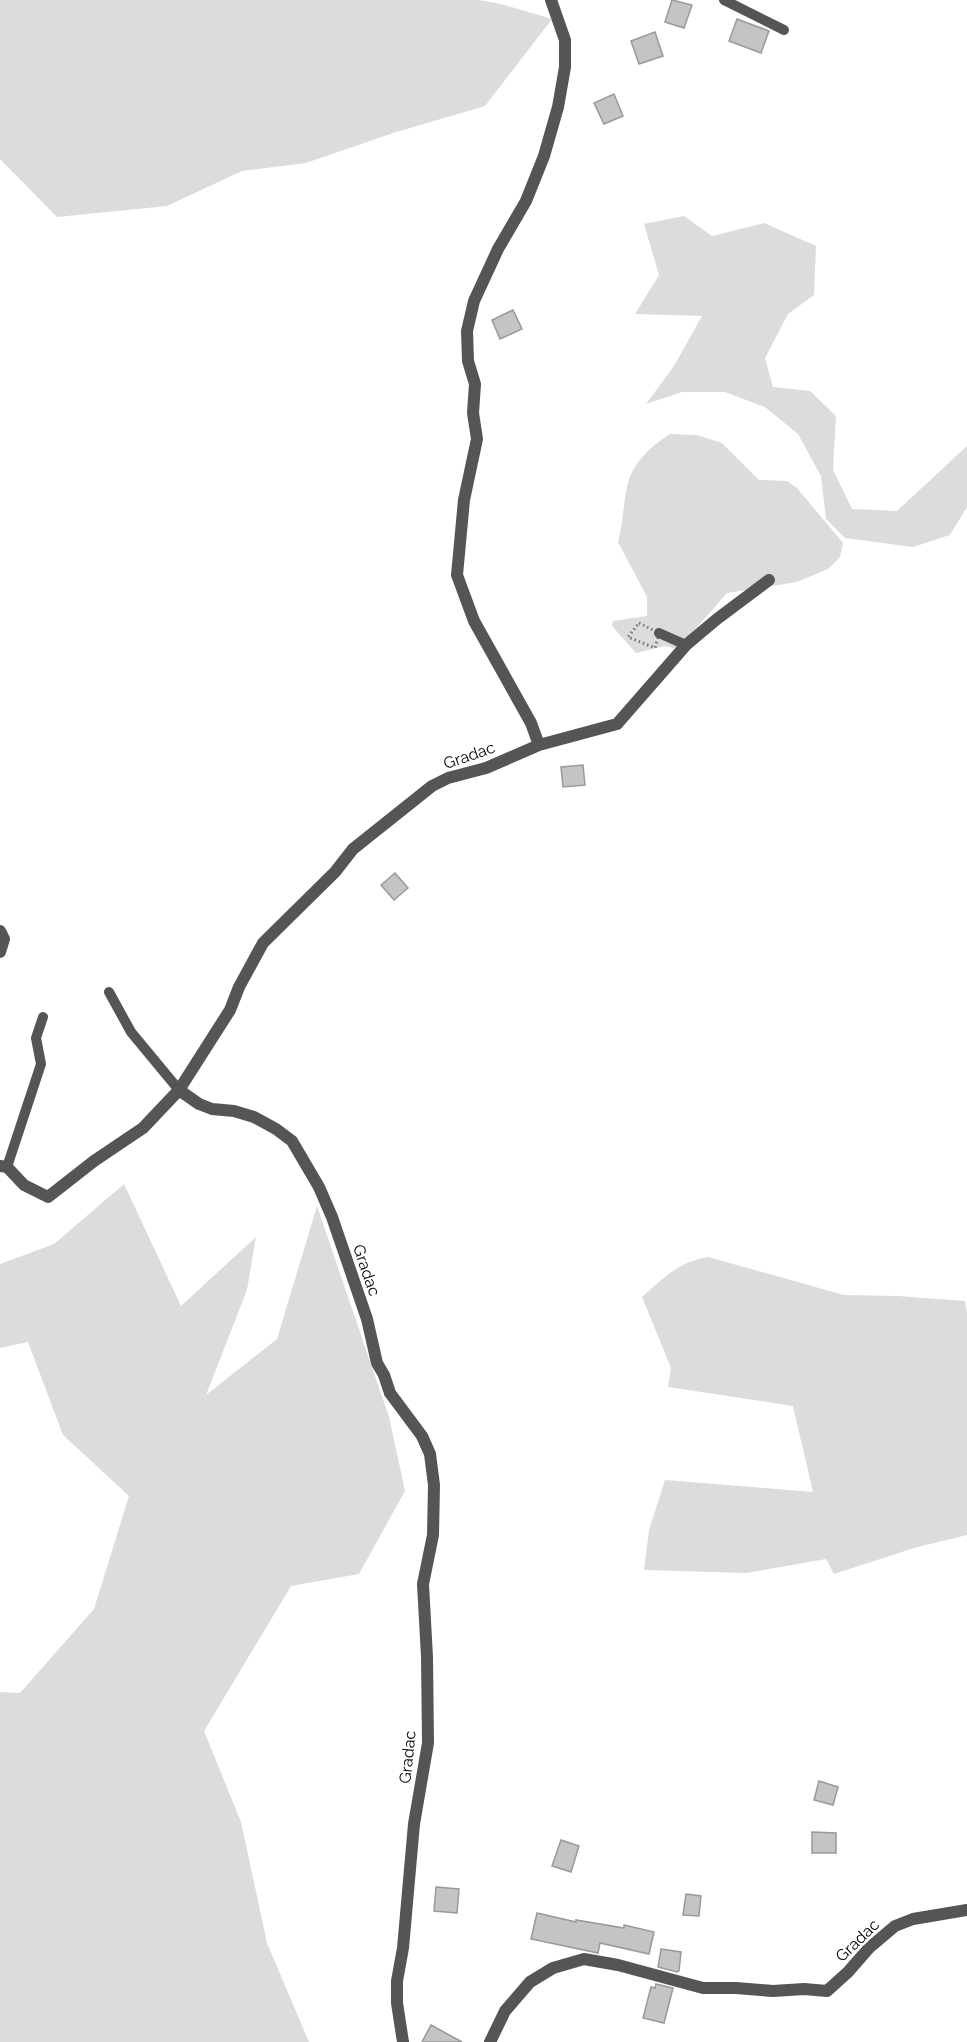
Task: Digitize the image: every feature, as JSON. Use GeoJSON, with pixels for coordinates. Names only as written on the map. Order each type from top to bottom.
{"type":"FeatureCollection","features":[{"type":"Feature","properties":{"kind":"street"},"geometry":{"type":"LineString","coordinates":[[539,745],[526,714],[474,621],[457,575],[464,500],[477,439],[473,413],[475,384],[468,361],[467,331],[474,301],[498,249],[526,201],[544,156],[558,107],[565,67],[565,40],[551,0]]}},
{"type":"Feature","properties":{"kind":"street","name":"Gradac"},"geometry":{"type":"LineString","coordinates":[[404,2042],[397,2003],[397,1981],[403,1948],[414,1824],[428,1743],[423,1584],[433,1535],[434,1485],[430,1454],[422,1436],[390,1393],[377,1363],[367,1319],[332,1217],[319,1187],[292,1141],[254,1117],[234,1111],[212,1109],[199,1104],[179,1090],[230,1010],[239,987],[263,943],[335,872],[353,849],[432,786],[448,778],[486,768],[539,745],[617,724],[686,645],[769,580]]}},
{"type":"Feature","properties":{"kind":"street"},"geometry":{"type":"LineString","coordinates":[[0,931],[3,939],[0,952]]}},
{"type":"Feature","properties":{"kind":"street"},"geometry":{"type":"LineString","coordinates":[[4,1167],[24,1185],[48,1197],[94,1161],[142,1128],[179,1090]]}},
{"type":"Feature","properties":{"kind":"street","name":"Gradac"},"geometry":{"type":"LineString","coordinates":[[490,2042],[505,2012],[530,1982],[553,1968],[584,1959],[618,1965],[703,1988],[827,1991],[869,1948],[895,1926],[913,1919],[967,1910]]}},
{"type":"Feature","properties":{"kind":"lane"},"geometry":{"type":"LineString","coordinates":[[724,0],[784,30]]}},
{"type":"Feature","properties":{"kind":"lane"},"geometry":{"type":"LineString","coordinates":[[659,633],[686,645]]}},
{"type":"Feature","properties":{"kind":"lane"},"geometry":{"type":"LineString","coordinates":[[109,992],[131,1032],[179,1090]]}},
{"type":"Feature","properties":{"kind":"lane"},"geometry":{"type":"LineString","coordinates":[[4,1167],[41,1064],[36,1038],[43,1017]]}},
{"type":"Feature","properties":{"kind":"shaded area"},"geometry":{"type":"Polygon","coordinates":[[[0,0],[479,0],[552,19],[485,106],[393,133],[306,163],[242,171],[167,206],[57,217],[0,159],[0,0]]]}},
{"type":"Feature","properties":{"kind":"shaded area"},"geometry":{"type":"Polygon","coordinates":[[[684,216],[712,236],[764,223],[816,246],[814,295],[788,314],[765,358],[773,387],[810,391],[836,416],[833,470],[852,509],[897,511],[967,446],[967,507],[950,535],[913,547],[845,538],[826,519],[821,476],[798,434],[765,407],[725,392],[682,392],[646,404],[674,366],[702,316],[635,314],[659,275],[644,224],[684,216]]]}},
{"type":"Feature","properties":{"kind":"shaded area"},"geometry":{"type":"Polygon","coordinates":[[[670,434],[697,435],[722,443],[759,480],[787,481],[797,488],[843,543],[840,557],[828,569],[797,582],[727,593],[678,649],[665,646],[636,653],[612,626],[613,621],[647,616],[647,597],[618,542],[627,487],[633,470],[649,450],[670,434]]]}},
{"type":"Feature","properties":{"kind":"shaded area"},"geometry":{"type":"Polygon","coordinates":[[[124,1184],[181,1306],[256,1237],[247,1290],[206,1395],[277,1339],[317,1206],[389,1417],[405,1491],[359,1574],[291,1586],[204,1731],[241,1822],[267,1943],[309,2042],[0,2042],[0,1692],[20,1693],[94,1609],[129,1496],[63,1435],[28,1342],[0,1348],[0,1264],[54,1244],[124,1184]]]}},
{"type":"Feature","properties":{"kind":"shaded area"},"geometry":{"type":"Polygon","coordinates":[[[708,1257],[844,1295],[965,1301],[967,1313],[967,1535],[914,1548],[834,1574],[826,1559],[747,1573],[644,1570],[649,1530],[665,1480],[813,1492],[793,1406],[668,1387],[671,1368],[642,1297],[680,1267],[697,1259],[708,1257]]]}},
{"type":"Feature","properties":{"kind":"building"},"geometry":{"type":"Polygon","coordinates":[[[672,0],[692,5],[684,28],[665,22],[672,0]]]}},
{"type":"Feature","properties":{"kind":"building"},"geometry":{"type":"Polygon","coordinates":[[[737,19],[769,31],[761,53],[729,41],[737,19]]]}},
{"type":"Feature","properties":{"kind":"building"},"geometry":{"type":"Polygon","coordinates":[[[655,32],[663,56],[639,64],[631,41],[655,32]]]}},
{"type":"Feature","properties":{"kind":"building"},"geometry":{"type":"Polygon","coordinates":[[[614,94],[623,116],[604,124],[594,103],[614,94]]]}},
{"type":"Feature","properties":{"kind":"building"},"geometry":{"type":"Polygon","coordinates":[[[513,310],[522,329],[500,339],[492,320],[513,310]]]}},
{"type":"Feature","properties":{"kind":"building"},"geometry":{"type":"Polygon","coordinates":[[[583,765],[585,785],[563,787],[561,767],[583,765]]]}},
{"type":"Feature","properties":{"kind":"building"},"geometry":{"type":"Polygon","coordinates":[[[395,873],[408,888],[394,900],[381,885],[395,873]]]}},
{"type":"Feature","properties":{"kind":"building"},"geometry":{"type":"Polygon","coordinates":[[[819,1781],[838,1787],[833,1805],[814,1800],[819,1781]]]}},
{"type":"Feature","properties":{"kind":"building"},"geometry":{"type":"Polygon","coordinates":[[[812,1832],[836,1833],[836,1853],[812,1853],[812,1832]]]}},
{"type":"Feature","properties":{"kind":"building"},"geometry":{"type":"Polygon","coordinates":[[[561,1840],[579,1846],[571,1872],[552,1866],[561,1840]]]}},
{"type":"Feature","properties":{"kind":"building"},"geometry":{"type":"Polygon","coordinates":[[[436,1887],[459,1889],[457,1913],[434,1911],[436,1887]]]}},
{"type":"Feature","properties":{"kind":"building"},"geometry":{"type":"Polygon","coordinates":[[[686,1894],[701,1896],[699,1916],[683,1915],[686,1894]]]}},
{"type":"Feature","properties":{"kind":"building"},"geometry":{"type":"Polygon","coordinates":[[[537,1913],[576,1922],[576,1920],[624,1928],[624,1925],[654,1932],[649,1954],[600,1943],[598,1953],[531,1939],[537,1913]]]}},
{"type":"Feature","properties":{"kind":"building"},"geometry":{"type":"Polygon","coordinates":[[[661,1949],[681,1952],[679,1971],[658,1967],[661,1949]]]}},
{"type":"Feature","properties":{"kind":"building"},"geometry":{"type":"Polygon","coordinates":[[[656,1984],[673,1988],[664,2023],[643,2018],[651,1987],[655,1988],[656,1984]]]}},
{"type":"Feature","properties":{"kind":"building"},"geometry":{"type":"Polygon","coordinates":[[[431,2025],[462,2042],[422,2042],[431,2025]]]}}]}
